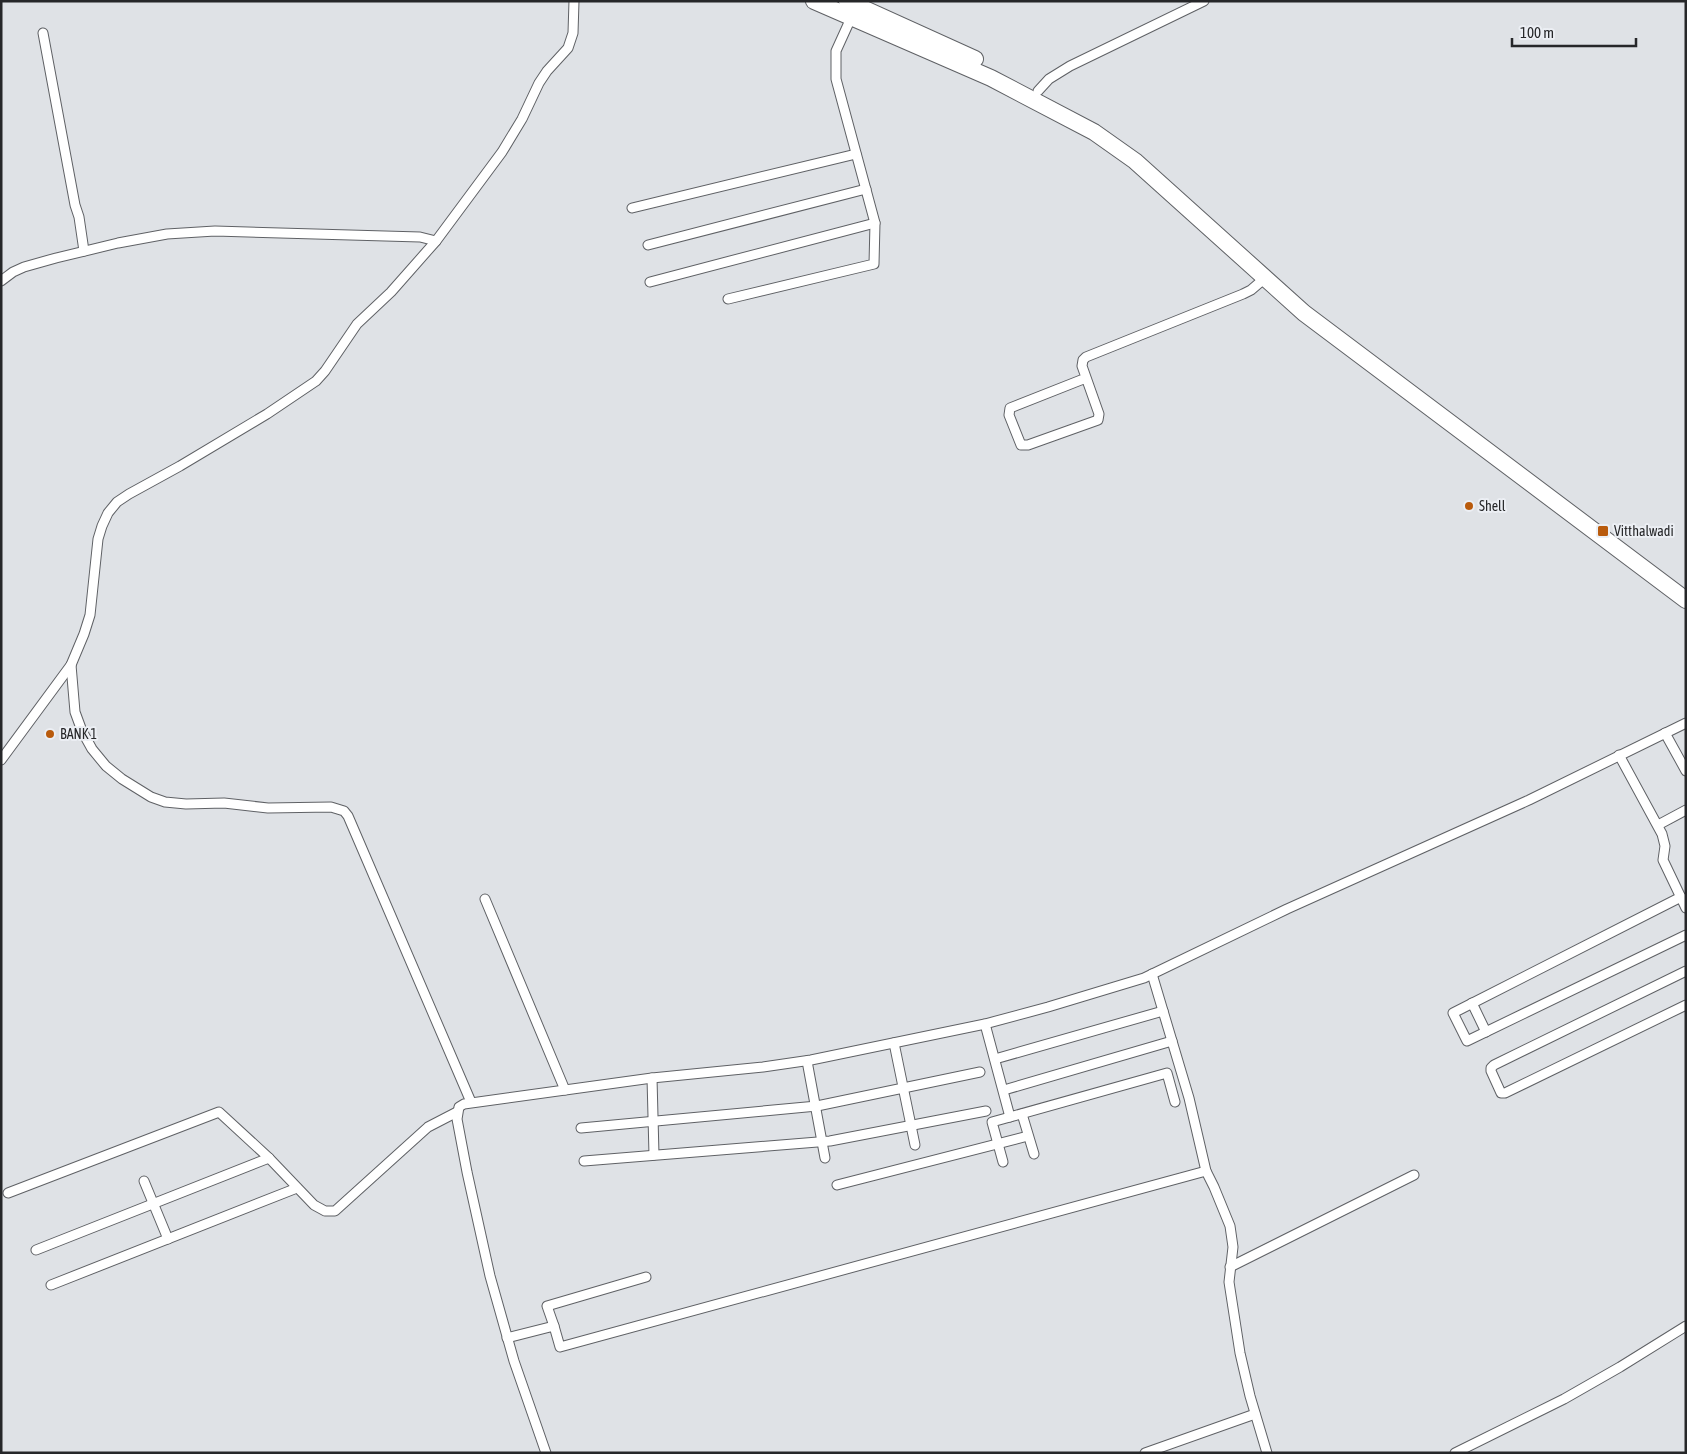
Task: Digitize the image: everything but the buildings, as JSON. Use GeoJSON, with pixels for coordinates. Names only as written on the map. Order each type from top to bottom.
{"type":"FeatureCollection","features":[{"type":"Feature","properties":{"kind":"highway"},"geometry":{"type":"LineString","coordinates":[[814,1],[853,6],[996,69],[1100,123],[1142,153],[1310,304],[1686,587]]}},
{"type":"Feature","properties":{"kind":"highway"},"geometry":{"type":"LineString","coordinates":[[853,6],[1094,132],[1135,161],[1304,313],[1686,600]]}},
{"type":"Feature","properties":{"kind":"street"},"geometry":{"type":"LineString","coordinates":[[1,760],[71,665],[90,615],[96,556],[102,526],[108,513],[117,502],[267,414],[316,381],[357,324],[391,292],[436,241],[502,152],[522,119],[538,83],[568,48],[573,32],[574,1]]}},
{"type":"Feature","properties":{"kind":"street"},"geometry":{"type":"LineString","coordinates":[[1038,90],[1049,79],[1070,66],[1204,1]]}},
{"type":"Feature","properties":{"kind":"street"},"geometry":{"type":"LineString","coordinates":[[728,299],[874,264],[875,223],[836,79],[835,61],[853,6]]}},
{"type":"Feature","properties":{"kind":"street"},"geometry":{"type":"LineString","coordinates":[[43,33],[75,205],[80,216],[84,251]]}},
{"type":"Feature","properties":{"kind":"street"},"geometry":{"type":"LineString","coordinates":[[632,208],[856,154]]}},
{"type":"Feature","properties":{"kind":"street"},"geometry":{"type":"LineString","coordinates":[[648,245],[866,189]]}},
{"type":"Feature","properties":{"kind":"street"},"geometry":{"type":"LineString","coordinates":[[650,282],[875,223]]}},
{"type":"Feature","properties":{"kind":"street"},"geometry":{"type":"LineString","coordinates":[[1,281],[24,267],[118,243],[167,234],[215,231],[420,236],[436,241]]}},
{"type":"Feature","properties":{"kind":"street"},"geometry":{"type":"LineString","coordinates":[[1086,378],[1010,408],[1009,415],[1021,445],[1028,445],[1098,420],[1099,414],[1082,363],[1086,357],[1243,294],[1265,278]]}},
{"type":"Feature","properties":{"kind":"street"},"geometry":{"type":"LineString","coordinates":[[71,665],[75,712],[82,731],[92,749],[106,766],[151,797],[166,802],[224,803],[268,808],[331,807],[344,811],[348,816],[471,1102]]}},
{"type":"Feature","properties":{"kind":"street"},"geometry":{"type":"LineString","coordinates":[[546,1453],[507,1338],[490,1276],[466,1172],[457,1112],[459,1107],[471,1102],[652,1078],[807,1061],[985,1024],[1048,1008],[1144,978],[1287,909],[1485,821],[1686,723]]}},
{"type":"Feature","properties":{"kind":"street"},"geometry":{"type":"LineString","coordinates":[[1666,733],[1686,771]]}},
{"type":"Feature","properties":{"kind":"street"},"geometry":{"type":"LineString","coordinates":[[1619,755],[1658,825],[1664,840],[1664,860],[1686,908]]}},
{"type":"Feature","properties":{"kind":"street"},"geometry":{"type":"LineString","coordinates":[[1658,825],[1686,810]]}},
{"type":"Feature","properties":{"kind":"street"},"geometry":{"type":"LineString","coordinates":[[1681,898],[1454,1013],[1467,1041],[1686,935]]}},
{"type":"Feature","properties":{"kind":"street"},"geometry":{"type":"LineString","coordinates":[[486,899],[565,1090]]}},
{"type":"Feature","properties":{"kind":"street"},"geometry":{"type":"LineString","coordinates":[[1686,971],[1494,1065],[1491,1071],[1503,1094],[1686,1005]]}},
{"type":"Feature","properties":{"kind":"street"},"geometry":{"type":"LineString","coordinates":[[1152,974],[1189,1098],[1206,1171],[1230,1226],[1233,1247],[1229,1282],[1240,1353],[1264,1452]]}},
{"type":"Feature","properties":{"kind":"street"},"geometry":{"type":"LineString","coordinates":[[1472,1003],[1486,1032]]}},
{"type":"Feature","properties":{"kind":"street"},"geometry":{"type":"LineString","coordinates":[[995,1059],[1163,1010]]}},
{"type":"Feature","properties":{"kind":"street"},"geometry":{"type":"LineString","coordinates":[[985,1024],[1010,1117]]}},
{"type":"Feature","properties":{"kind":"street"},"geometry":{"type":"LineString","coordinates":[[1004,1090],[1172,1041]]}},
{"type":"Feature","properties":{"kind":"street"},"geometry":{"type":"LineString","coordinates":[[894,1043],[915,1145]]}},
{"type":"Feature","properties":{"kind":"street"},"geometry":{"type":"LineString","coordinates":[[807,1061],[825,1158]]}},
{"type":"Feature","properties":{"kind":"street"},"geometry":{"type":"LineString","coordinates":[[582,1128],[815,1106],[980,1072]]}},
{"type":"Feature","properties":{"kind":"street"},"geometry":{"type":"LineString","coordinates":[[1003,1162],[992,1122],[1167,1073],[1175,1102]]}},
{"type":"Feature","properties":{"kind":"street"},"geometry":{"type":"LineString","coordinates":[[652,1078],[654,1155]]}},
{"type":"Feature","properties":{"kind":"street"},"geometry":{"type":"LineString","coordinates":[[584,1161],[822,1142],[986,1111]]}},
{"type":"Feature","properties":{"kind":"street"},"geometry":{"type":"LineString","coordinates":[[8,1193],[219,1112],[269,1158],[314,1205],[325,1211],[334,1211],[428,1128],[457,1112]]}},
{"type":"Feature","properties":{"kind":"street"},"geometry":{"type":"LineString","coordinates":[[1022,1114],[1034,1154]]}},
{"type":"Feature","properties":{"kind":"street"},"geometry":{"type":"LineString","coordinates":[[837,1185],[1028,1136]]}},
{"type":"Feature","properties":{"kind":"street"},"geometry":{"type":"LineString","coordinates":[[36,1250],[269,1158]]}},
{"type":"Feature","properties":{"kind":"street"},"geometry":{"type":"LineString","coordinates":[[646,1277],[547,1306],[560,1348],[1206,1171]]}},
{"type":"Feature","properties":{"kind":"street"},"geometry":{"type":"LineString","coordinates":[[1230,1267],[1414,1175]]}},
{"type":"Feature","properties":{"kind":"street"},"geometry":{"type":"LineString","coordinates":[[144,1182],[168,1239]]}},
{"type":"Feature","properties":{"kind":"street"},"geometry":{"type":"LineString","coordinates":[[51,1285],[298,1188]]}},
{"type":"Feature","properties":{"kind":"street"},"geometry":{"type":"LineString","coordinates":[[507,1338],[554,1326]]}},
{"type":"Feature","properties":{"kind":"street"},"geometry":{"type":"LineString","coordinates":[[1456,1453],[1564,1399],[1686,1326]]}},
{"type":"Feature","properties":{"kind":"street"},"geometry":{"type":"LineString","coordinates":[[1145,1453],[1255,1414]]}},
{"type":"Feature","properties":{"kind":"place","name":"Shell"},"geometry":{"type":"Point","coordinates":[1469,506]}},
{"type":"Feature","properties":{"kind":"place","name":"Vitthalwadi"},"geometry":{"type":"Point","coordinates":[1603,531]}},
{"type":"Feature","properties":{"kind":"place","name":"BANK 1"},"geometry":{"type":"Point","coordinates":[50,734]}}]}
